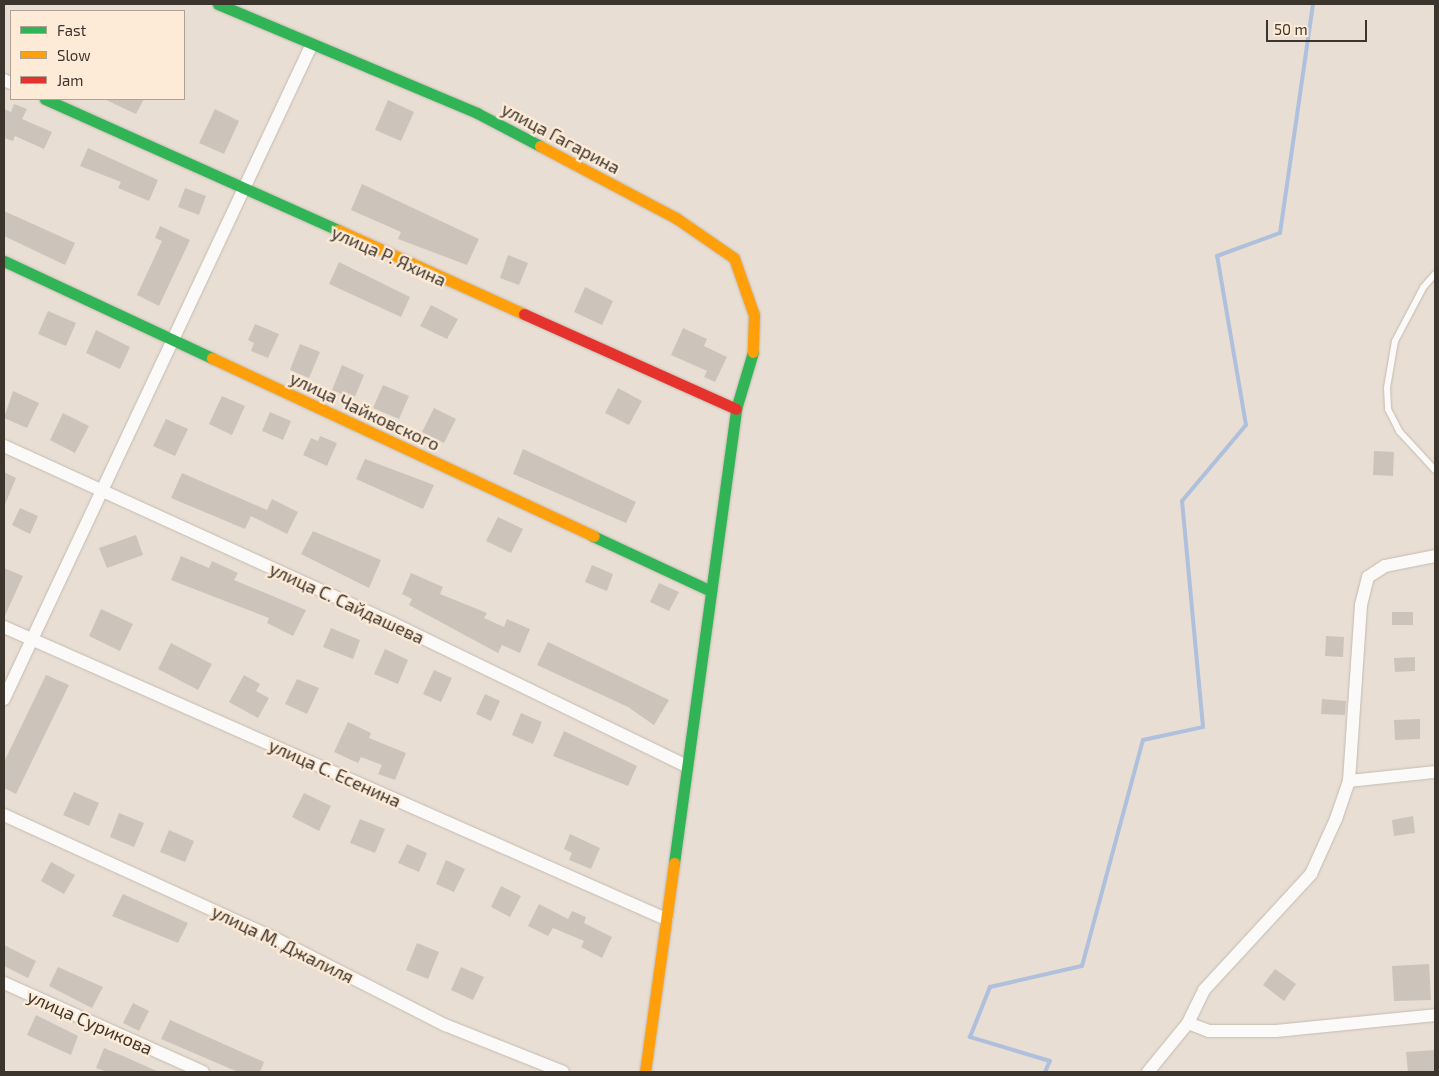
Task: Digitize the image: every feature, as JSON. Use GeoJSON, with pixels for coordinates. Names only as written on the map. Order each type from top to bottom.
{"type":"FeatureCollection","features":[{"type":"Feature","properties":{"kind":"street","name":"улица Гагарина"},"geometry":{"type":"LineString","coordinates":[[218,4],[311,46],[477,113],[676,218],[734,258],[754,315],[753,352],[736,409],[645,1072]]}},
{"type":"Feature","properties":{"kind":"street"},"geometry":{"type":"LineString","coordinates":[[4,699],[170,339],[245,192],[311,46]]}},
{"type":"Feature","properties":{"kind":"street","name":"улица Р. Яхина"},"geometry":{"type":"LineString","coordinates":[[46,100],[245,192],[736,409]]}},
{"type":"Feature","properties":{"kind":"street","name":"улица Чайковского"},"geometry":{"type":"LineString","coordinates":[[4,262],[711,591]]}},
{"type":"Feature","properties":{"kind":"street","name":"улица С. Сайдашева"},"geometry":{"type":"LineString","coordinates":[[4,446],[392,622],[687,766]]}},
{"type":"Feature","properties":{"kind":"street"},"geometry":{"type":"LineString","coordinates":[[1148,1072],[1188,1023],[1204,990],[1311,874],[1348,781],[1361,604],[1368,577],[1385,566],[1435,556]]}},
{"type":"Feature","properties":{"kind":"street","name":"улица С. Есенина"},"geometry":{"type":"LineString","coordinates":[[4,627],[666,919]]}},
{"type":"Feature","properties":{"kind":"street"},"geometry":{"type":"LineString","coordinates":[[1348,781],[1435,772]]}},
{"type":"Feature","properties":{"kind":"street","name":"улица М. Джалиля"},"geometry":{"type":"LineString","coordinates":[[4,815],[276,939],[445,1025],[563,1072]]}},
{"type":"Feature","properties":{"kind":"street","name":"улица Сурикова"},"geometry":{"type":"LineString","coordinates":[[4,983],[203,1072]]}},
{"type":"Feature","properties":{"kind":"street"},"geometry":{"type":"LineString","coordinates":[[1188,1023],[1209,1031],[1276,1031],[1435,1015]]}},
{"type":"Feature","properties":{"kind":"lane"},"geometry":{"type":"LineString","coordinates":[[1435,274],[1423,288],[1395,341],[1387,388],[1388,409],[1399,431],[1435,470]]}},
{"type":"Feature","properties":{"kind":"building"},"geometry":{"type":"Polygon","coordinates":[[[106,100],[143,100],[136,114],[106,100]]]}},
{"type":"Feature","properties":{"kind":"building"},"geometry":{"type":"Polygon","coordinates":[[[388,100],[414,112],[401,141],[375,130],[388,100]]]}},
{"type":"Feature","properties":{"kind":"building"},"geometry":{"type":"Polygon","coordinates":[[[14,104],[27,109],[22,119],[52,132],[44,149],[15,136],[13,141],[4,138],[4,109],[11,112],[14,104]]]}},
{"type":"Feature","properties":{"kind":"building"},"geometry":{"type":"Polygon","coordinates":[[[215,109],[239,121],[224,154],[199,143],[215,109]]]}},
{"type":"Feature","properties":{"kind":"building"},"geometry":{"type":"Polygon","coordinates":[[[88,148],[158,180],[149,201],[118,188],[121,182],[80,166],[88,148]]]}},
{"type":"Feature","properties":{"kind":"building"},"geometry":{"type":"Polygon","coordinates":[[[362,184],[479,239],[467,265],[398,239],[401,232],[351,210],[362,184]]]}},
{"type":"Feature","properties":{"kind":"building"},"geometry":{"type":"Polygon","coordinates":[[[185,188],[206,196],[199,215],[178,207],[185,188]]]}},
{"type":"Feature","properties":{"kind":"building"},"geometry":{"type":"Polygon","coordinates":[[[4,211],[75,243],[65,265],[4,236],[4,211]]]}},
{"type":"Feature","properties":{"kind":"building"},"geometry":{"type":"Polygon","coordinates":[[[160,226],[190,240],[159,306],[137,295],[162,241],[155,238],[160,226]]]}},
{"type":"Feature","properties":{"kind":"building"},"geometry":{"type":"Polygon","coordinates":[[[508,255],[528,263],[519,285],[500,278],[508,255]]]}},
{"type":"Feature","properties":{"kind":"building"},"geometry":{"type":"Polygon","coordinates":[[[339,262],[410,297],[401,317],[329,284],[339,262]]]}},
{"type":"Feature","properties":{"kind":"building"},"geometry":{"type":"Polygon","coordinates":[[[585,287],[613,301],[602,325],[574,312],[585,287]]]}},
{"type":"Feature","properties":{"kind":"building"},"geometry":{"type":"Polygon","coordinates":[[[431,305],[458,319],[447,339],[420,326],[431,305]]]}},
{"type":"Feature","properties":{"kind":"building"},"geometry":{"type":"Polygon","coordinates":[[[48,311],[76,323],[66,346],[38,334],[48,311]]]}},
{"type":"Feature","properties":{"kind":"building"},"geometry":{"type":"Polygon","coordinates":[[[255,324],[279,334],[268,358],[251,351],[254,343],[248,340],[255,324]]]}},
{"type":"Feature","properties":{"kind":"building"},"geometry":{"type":"Polygon","coordinates":[[[683,328],[707,339],[704,346],[727,357],[715,382],[704,377],[707,371],[671,355],[683,328]]]}},
{"type":"Feature","properties":{"kind":"building"},"geometry":{"type":"Polygon","coordinates":[[[96,330],[130,347],[120,369],[86,353],[96,330]]]}},
{"type":"Feature","properties":{"kind":"building"},"geometry":{"type":"Polygon","coordinates":[[[300,344],[320,352],[309,378],[290,370],[300,344]]]}},
{"type":"Feature","properties":{"kind":"building"},"geometry":{"type":"Polygon","coordinates":[[[342,365],[364,375],[354,399],[332,390],[342,365]]]}},
{"type":"Feature","properties":{"kind":"building"},"geometry":{"type":"Polygon","coordinates":[[[383,385],[409,396],[399,419],[373,408],[383,385]]]}},
{"type":"Feature","properties":{"kind":"building"},"geometry":{"type":"Polygon","coordinates":[[[618,388],[642,401],[629,425],[605,413],[618,388]]]}},
{"type":"Feature","properties":{"kind":"building"},"geometry":{"type":"Polygon","coordinates":[[[13,391],[39,403],[27,428],[4,418],[13,391]]]}},
{"type":"Feature","properties":{"kind":"building"},"geometry":{"type":"Polygon","coordinates":[[[222,396],[245,406],[232,435],[209,424],[222,396]]]}},
{"type":"Feature","properties":{"kind":"building"},"geometry":{"type":"Polygon","coordinates":[[[434,408],[456,419],[444,443],[422,432],[434,408]]]}},
{"type":"Feature","properties":{"kind":"building"},"geometry":{"type":"Polygon","coordinates":[[[270,412],[291,421],[283,440],[262,431],[270,412]]]}},
{"type":"Feature","properties":{"kind":"building"},"geometry":{"type":"Polygon","coordinates":[[[63,413],[89,426],[75,453],[50,440],[63,413]]]}},
{"type":"Feature","properties":{"kind":"building"},"geometry":{"type":"Polygon","coordinates":[[[166,419],[188,429],[175,456],[153,446],[166,419]]]}},
{"type":"Feature","properties":{"kind":"building"},"geometry":{"type":"Polygon","coordinates":[[[320,436],[337,443],[327,466],[303,455],[311,438],[318,441],[320,436]]]}},
{"type":"Feature","properties":{"kind":"building"},"geometry":{"type":"Polygon","coordinates":[[[523,449],[636,502],[626,523],[513,474],[523,449]]]}},
{"type":"Feature","properties":{"kind":"building"},"geometry":{"type":"Polygon","coordinates":[[[1374,451],[1394,452],[1393,476],[1373,475],[1374,451]]]}},
{"type":"Feature","properties":{"kind":"building"},"geometry":{"type":"Polygon","coordinates":[[[365,459],[434,485],[423,509],[356,479],[365,459]]]}},
{"type":"Feature","properties":{"kind":"building"},"geometry":{"type":"Polygon","coordinates":[[[4,472],[16,478],[4,507],[4,472]]]}},
{"type":"Feature","properties":{"kind":"building"},"geometry":{"type":"Polygon","coordinates":[[[182,473],[267,510],[272,499],[298,512],[287,534],[251,516],[245,529],[171,498],[182,473]]]}},
{"type":"Feature","properties":{"kind":"building"},"geometry":{"type":"Polygon","coordinates":[[[20,508],[38,516],[30,534],[12,525],[20,508]]]}},
{"type":"Feature","properties":{"kind":"building"},"geometry":{"type":"Polygon","coordinates":[[[498,517],[523,529],[511,553],[486,541],[498,517]]]}},
{"type":"Feature","properties":{"kind":"building"},"geometry":{"type":"Polygon","coordinates":[[[313,531],[381,560],[369,588],[301,554],[313,531]]]}},
{"type":"Feature","properties":{"kind":"building"},"geometry":{"type":"Polygon","coordinates":[[[136,535],[143,555],[107,568],[99,548],[136,535]]]}},
{"type":"Feature","properties":{"kind":"building"},"geometry":{"type":"Polygon","coordinates":[[[181,556],[209,568],[212,561],[238,573],[234,580],[306,610],[293,636],[267,623],[269,618],[171,580],[181,556]]]}},
{"type":"Feature","properties":{"kind":"building"},"geometry":{"type":"Polygon","coordinates":[[[592,565],[613,574],[607,591],[585,582],[592,565]]]}},
{"type":"Feature","properties":{"kind":"building"},"geometry":{"type":"Polygon","coordinates":[[[4,568],[23,576],[4,618],[4,568]]]}},
{"type":"Feature","properties":{"kind":"building"},"geometry":{"type":"Polygon","coordinates":[[[411,573],[443,587],[440,594],[487,613],[484,618],[504,627],[507,619],[530,629],[520,653],[502,645],[498,653],[409,605],[412,599],[402,594],[411,573]]]}},
{"type":"Feature","properties":{"kind":"building"},"geometry":{"type":"Polygon","coordinates":[[[659,583],[679,592],[669,611],[650,602],[659,583]]]}},
{"type":"Feature","properties":{"kind":"building"},"geometry":{"type":"Polygon","coordinates":[[[101,609],[133,624],[120,651],[89,636],[101,609]]]}},
{"type":"Feature","properties":{"kind":"building"},"geometry":{"type":"Polygon","coordinates":[[[1392,612],[1413,612],[1413,625],[1392,625],[1392,612]]]}},
{"type":"Feature","properties":{"kind":"building"},"geometry":{"type":"Polygon","coordinates":[[[331,628],[360,640],[353,659],[323,647],[331,628]]]}},
{"type":"Feature","properties":{"kind":"building"},"geometry":{"type":"Polygon","coordinates":[[[1326,636],[1344,637],[1343,657],[1325,656],[1326,636]]]}},
{"type":"Feature","properties":{"kind":"building"},"geometry":{"type":"Polygon","coordinates":[[[548,642],[669,700],[654,725],[628,707],[537,665],[548,642]]]}},
{"type":"Feature","properties":{"kind":"building"},"geometry":{"type":"Polygon","coordinates":[[[171,643],[212,664],[198,690],[158,669],[171,643]]]}},
{"type":"Feature","properties":{"kind":"building"},"geometry":{"type":"Polygon","coordinates":[[[385,649],[408,660],[398,684],[374,674],[385,649]]]}},
{"type":"Feature","properties":{"kind":"building"},"geometry":{"type":"Polygon","coordinates":[[[1415,657],[1415,671],[1395,672],[1394,658],[1415,657]]]}},
{"type":"Feature","properties":{"kind":"building"},"geometry":{"type":"Polygon","coordinates":[[[434,670],[452,678],[441,702],[423,694],[434,670]]]}},
{"type":"Feature","properties":{"kind":"building"},"geometry":{"type":"Polygon","coordinates":[[[46,675],[69,685],[16,794],[4,788],[4,762],[46,675]]]}},
{"type":"Feature","properties":{"kind":"building"},"geometry":{"type":"Polygon","coordinates":[[[244,675],[260,684],[256,691],[269,698],[258,718],[229,702],[244,675]]]}},
{"type":"Feature","properties":{"kind":"building"},"geometry":{"type":"Polygon","coordinates":[[[297,679],[319,688],[307,714],[285,704],[297,679]]]}},
{"type":"Feature","properties":{"kind":"building"},"geometry":{"type":"Polygon","coordinates":[[[485,694],[500,701],[491,721],[476,714],[485,694]]]}},
{"type":"Feature","properties":{"kind":"building"},"geometry":{"type":"Polygon","coordinates":[[[1322,699],[1346,701],[1345,715],[1321,714],[1322,699]]]}},
{"type":"Feature","properties":{"kind":"building"},"geometry":{"type":"Polygon","coordinates":[[[521,713],[542,722],[533,744],[512,735],[521,713]]]}},
{"type":"Feature","properties":{"kind":"building"},"geometry":{"type":"Polygon","coordinates":[[[1420,719],[1420,739],[1395,740],[1394,720],[1420,719]]]}},
{"type":"Feature","properties":{"kind":"building"},"geometry":{"type":"Polygon","coordinates":[[[348,722],[371,733],[369,738],[406,753],[395,780],[378,774],[382,765],[361,757],[358,763],[334,752],[348,722]]]}},
{"type":"Feature","properties":{"kind":"building"},"geometry":{"type":"Polygon","coordinates":[[[564,731],[637,766],[628,786],[553,756],[564,731]]]}},
{"type":"Feature","properties":{"kind":"building"},"geometry":{"type":"Polygon","coordinates":[[[74,792],[99,803],[89,826],[63,815],[74,792]]]}},
{"type":"Feature","properties":{"kind":"building"},"geometry":{"type":"Polygon","coordinates":[[[304,793],[331,806],[319,831],[292,817],[304,793]]]}},
{"type":"Feature","properties":{"kind":"building"},"geometry":{"type":"Polygon","coordinates":[[[119,813],[144,823],[134,847],[110,837],[119,813]]]}},
{"type":"Feature","properties":{"kind":"building"},"geometry":{"type":"Polygon","coordinates":[[[1413,816],[1415,833],[1394,836],[1392,820],[1413,816]]]}},
{"type":"Feature","properties":{"kind":"building"},"geometry":{"type":"Polygon","coordinates":[[[360,819],[385,829],[375,853],[350,843],[360,819]]]}},
{"type":"Feature","properties":{"kind":"building"},"geometry":{"type":"Polygon","coordinates":[[[169,830],[194,841],[185,862],[160,852],[169,830]]]}},
{"type":"Feature","properties":{"kind":"building"},"geometry":{"type":"Polygon","coordinates":[[[570,834],[600,848],[591,869],[569,860],[572,853],[564,849],[570,834]]]}},
{"type":"Feature","properties":{"kind":"building"},"geometry":{"type":"Polygon","coordinates":[[[407,844],[427,853],[419,872],[398,863],[407,844]]]}},
{"type":"Feature","properties":{"kind":"building"},"geometry":{"type":"Polygon","coordinates":[[[446,860],[465,869],[454,892],[436,884],[446,860]]]}},
{"type":"Feature","properties":{"kind":"building"},"geometry":{"type":"Polygon","coordinates":[[[51,862],[75,875],[64,894],[41,881],[51,862]]]}},
{"type":"Feature","properties":{"kind":"building"},"geometry":{"type":"Polygon","coordinates":[[[501,886],[521,896],[510,917],[491,907],[501,886]]]}},
{"type":"Feature","properties":{"kind":"building"},"geometry":{"type":"Polygon","coordinates":[[[123,894],[188,923],[178,943],[112,916],[123,894]]]}},
{"type":"Feature","properties":{"kind":"building"},"geometry":{"type":"Polygon","coordinates":[[[539,904],[568,919],[572,911],[586,917],[584,923],[612,937],[602,958],[581,947],[584,941],[553,928],[548,936],[528,926],[539,904]]]}},
{"type":"Feature","properties":{"kind":"building"},"geometry":{"type":"Polygon","coordinates":[[[417,943],[439,952],[428,979],[406,970],[417,943]]]}},
{"type":"Feature","properties":{"kind":"building"},"geometry":{"type":"Polygon","coordinates":[[[4,945],[36,961],[28,978],[4,966],[4,945]]]}},
{"type":"Feature","properties":{"kind":"building"},"geometry":{"type":"Polygon","coordinates":[[[1429,964],[1431,1000],[1394,1001],[1392,966],[1429,964]]]}},
{"type":"Feature","properties":{"kind":"building"},"geometry":{"type":"Polygon","coordinates":[[[58,967],[103,987],[92,1008],[49,986],[58,967]]]}},
{"type":"Feature","properties":{"kind":"building"},"geometry":{"type":"Polygon","coordinates":[[[461,967],[484,977],[473,1000],[451,990],[461,967]]]}},
{"type":"Feature","properties":{"kind":"building"},"geometry":{"type":"Polygon","coordinates":[[[1275,969],[1296,984],[1284,1001],[1263,985],[1275,969]]]}},
{"type":"Feature","properties":{"kind":"building"},"geometry":{"type":"Polygon","coordinates":[[[133,1003],[149,1011],[139,1031],[123,1023],[133,1003]]]}},
{"type":"Feature","properties":{"kind":"building"},"geometry":{"type":"Polygon","coordinates":[[[36,1015],[78,1036],[71,1055],[27,1035],[36,1015]]]}},
{"type":"Feature","properties":{"kind":"building"},"geometry":{"type":"Polygon","coordinates":[[[170,1020],[264,1062],[260,1072],[238,1072],[161,1039],[170,1020]]]}},
{"type":"Feature","properties":{"kind":"building"},"geometry":{"type":"Polygon","coordinates":[[[104,1048],[159,1072],[107,1072],[96,1068],[104,1048]]]}},
{"type":"Feature","properties":{"kind":"building"},"geometry":{"type":"Polygon","coordinates":[[[1435,1050],[1435,1071],[1408,1072],[1406,1052],[1435,1050]]]}},
{"type":"Feature","properties":{"kind":"waterway"},"geometry":{"type":"LineString","coordinates":[[1045,1072],[1050,1061],[970,1037],[990,987],[1082,966],[1143,740],[1203,727],[1182,501],[1246,425],[1217,256],[1280,233],[1313,4]]}},
{"type":"Feature","properties":{"kind":"traffic: fast"},"geometry":{"type":"LineString","coordinates":[[218,4],[477,113],[540,146]]}},
{"type":"Feature","properties":{"kind":"traffic: fast"},"geometry":{"type":"LineString","coordinates":[[47,100],[338,230]]}},
{"type":"Feature","properties":{"kind":"traffic: fast"},"geometry":{"type":"LineString","coordinates":[[4,261],[212,358]]}},
{"type":"Feature","properties":{"kind":"traffic: fast"},"geometry":{"type":"LineString","coordinates":[[674,863],[736,409],[753,352]]}},
{"type":"Feature","properties":{"kind":"traffic: fast"},"geometry":{"type":"LineString","coordinates":[[593,536],[711,591]]}},
{"type":"Feature","properties":{"kind":"traffic: slow"},"geometry":{"type":"LineString","coordinates":[[540,146],[676,218],[734,258],[754,315],[753,352]]}},
{"type":"Feature","properties":{"kind":"traffic: slow"},"geometry":{"type":"LineString","coordinates":[[338,230],[524,314]]}},
{"type":"Feature","properties":{"kind":"traffic: slow"},"geometry":{"type":"LineString","coordinates":[[212,358],[593,536]]}},
{"type":"Feature","properties":{"kind":"traffic: slow"},"geometry":{"type":"LineString","coordinates":[[645,1072],[674,863]]}},
{"type":"Feature","properties":{"kind":"traffic: jam"},"geometry":{"type":"LineString","coordinates":[[524,314],[736,409]]}}]}
